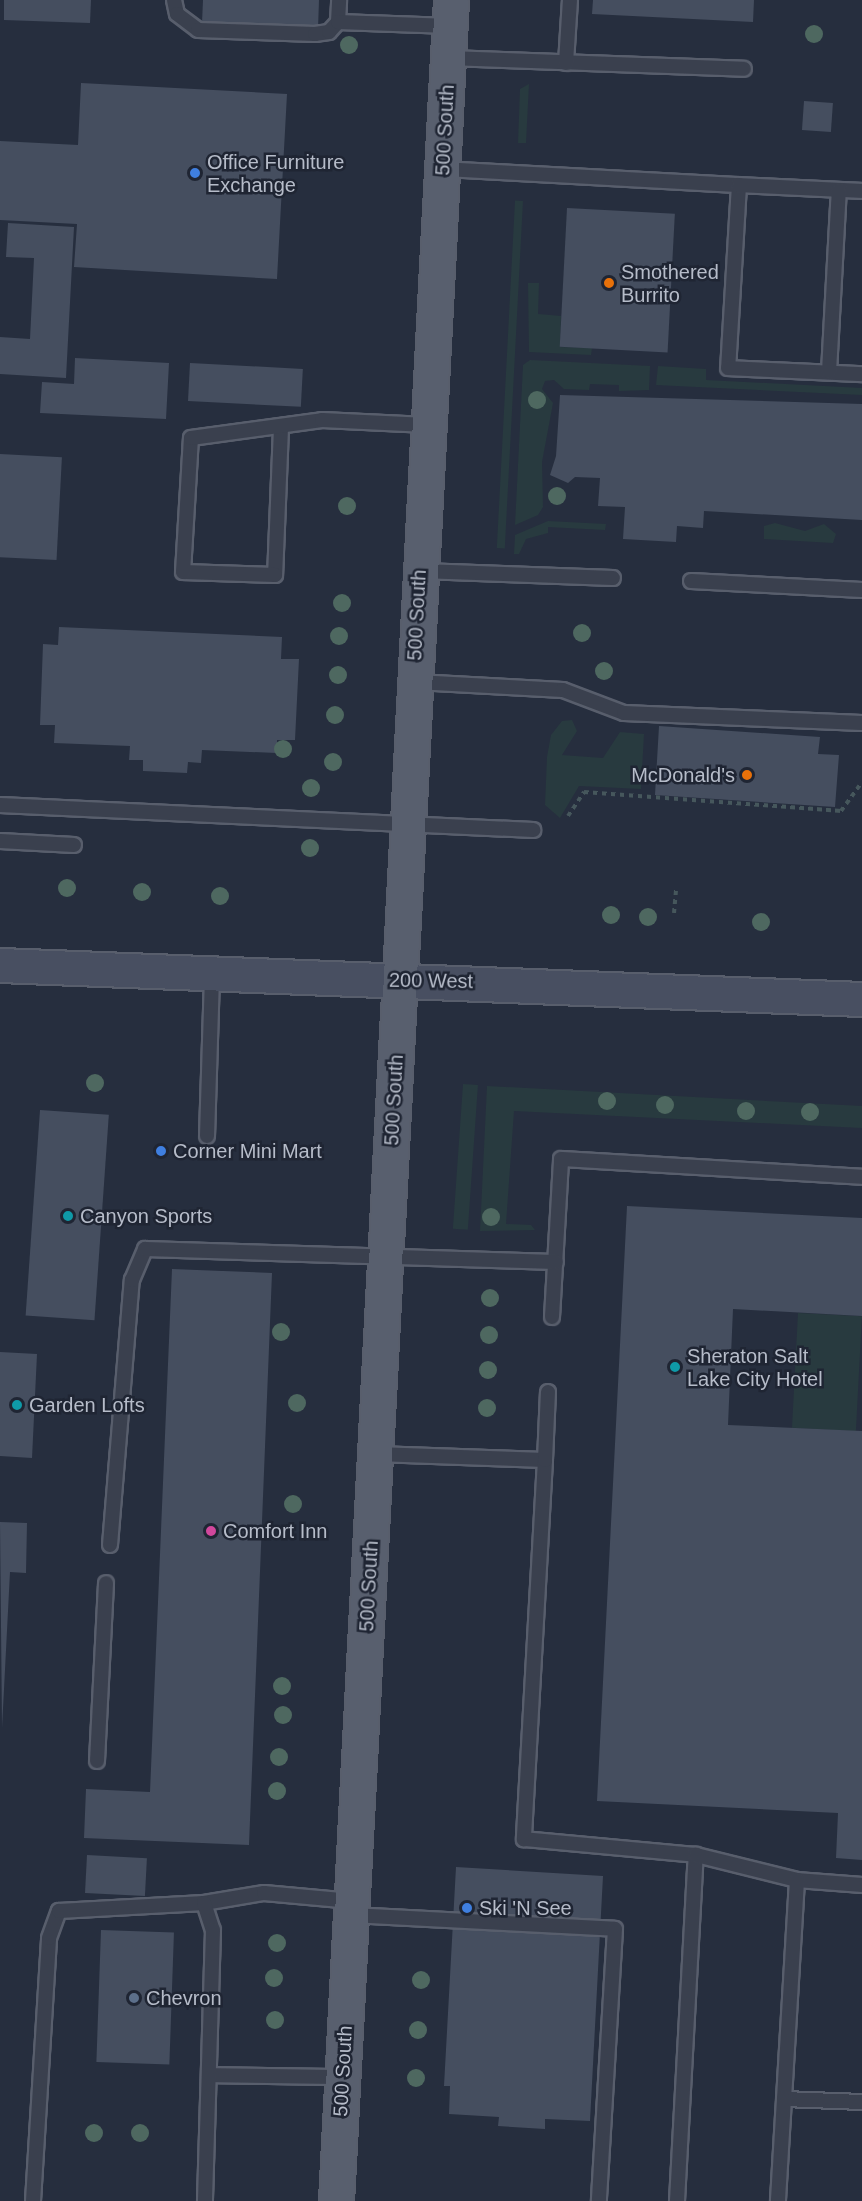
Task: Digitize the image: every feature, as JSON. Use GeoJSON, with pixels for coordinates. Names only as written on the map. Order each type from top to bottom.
{"type":"FeatureCollection","features":[{"type":"Feature","properties":{"kind":"main road","name":"500 South"},"geometry":{"type":"LineString","coordinates":[[336,2201],[401,981],[427,425],[451,13]]}},
{"type":"Feature","properties":{"kind":"street","name":"200 West"},"geometry":{"type":"LineString","coordinates":[[0,965],[862,999]]}},
{"type":"Feature","properties":{"kind":"lane"},"geometry":{"type":"LineString","coordinates":[[174,0],[177,14],[198,30],[315,34],[329,32],[338,22],[339,0]]}},
{"type":"Feature","properties":{"kind":"lane"},"geometry":{"type":"LineString","coordinates":[[566,63],[570,0]]}},
{"type":"Feature","properties":{"kind":"lane"},"geometry":{"type":"LineString","coordinates":[[338,22],[451,13]]}},
{"type":"Feature","properties":{"kind":"lane"},"geometry":{"type":"LineString","coordinates":[[449,58],[744,69]]}},
{"type":"Feature","properties":{"kind":"lane"},"geometry":{"type":"LineString","coordinates":[[443,169],[862,191]]}},
{"type":"Feature","properties":{"kind":"lane"},"geometry":{"type":"LineString","coordinates":[[740,185],[728,368],[862,374]]}},
{"type":"Feature","properties":{"kind":"lane"},"geometry":{"type":"LineString","coordinates":[[829,372],[839,190]]}},
{"type":"Feature","properties":{"kind":"lane"},"geometry":{"type":"LineString","coordinates":[[281,428],[275,575],[183,572],[191,438],[281,428],[322,420],[427,425]]}},
{"type":"Feature","properties":{"kind":"lane"},"geometry":{"type":"LineString","coordinates":[[420,571],[613,578]]}},
{"type":"Feature","properties":{"kind":"lane"},"geometry":{"type":"LineString","coordinates":[[691,581],[862,590]]}},
{"type":"Feature","properties":{"kind":"lane"},"geometry":{"type":"LineString","coordinates":[[414,681],[563,690],[624,713],[862,723]]}},
{"type":"Feature","properties":{"kind":"lane"},"geometry":{"type":"LineString","coordinates":[[0,805],[407,826],[533,830]]}},
{"type":"Feature","properties":{"kind":"lane"},"geometry":{"type":"LineString","coordinates":[[0,841],[74,845]]}},
{"type":"Feature","properties":{"kind":"lane"},"geometry":{"type":"LineString","coordinates":[[207,1136],[212,975]]}},
{"type":"Feature","properties":{"kind":"lane"},"geometry":{"type":"LineString","coordinates":[[552,1317],[561,1159],[862,1177]]}},
{"type":"Feature","properties":{"kind":"lane"},"geometry":{"type":"LineString","coordinates":[[110,1545],[131,1291],[140,1254],[153,1246],[556,1262]]}},
{"type":"Feature","properties":{"kind":"lane"},"geometry":{"type":"LineString","coordinates":[[548,1392],[524,1839],[696,1855],[797,1880],[862,1884]]}},
{"type":"Feature","properties":{"kind":"lane"},"geometry":{"type":"LineString","coordinates":[[376,1454],[545,1460]]}},
{"type":"Feature","properties":{"kind":"lane"},"geometry":{"type":"LineString","coordinates":[[97,1761],[106,1583]]}},
{"type":"Feature","properties":{"kind":"lane"},"geometry":{"type":"LineString","coordinates":[[677,2201],[696,1855]]}},
{"type":"Feature","properties":{"kind":"lane"},"geometry":{"type":"LineString","coordinates":[[778,2201],[797,1880]]}},
{"type":"Feature","properties":{"kind":"lane"},"geometry":{"type":"LineString","coordinates":[[33,2201],[49,1938],[59,1911],[204,1903],[264,1893],[352,1908],[615,1929],[599,2201]]}},
{"type":"Feature","properties":{"kind":"lane"},"geometry":{"type":"LineString","coordinates":[[204,1903],[213,1930],[205,2201]]}},
{"type":"Feature","properties":{"kind":"lane"},"geometry":{"type":"LineString","coordinates":[[209,2075],[343,2077]]}},
{"type":"Feature","properties":{"kind":"lane"},"geometry":{"type":"LineString","coordinates":[[784,2099],[862,2102]]}},
{"type":"Feature","properties":{"kind":"path"},"geometry":{"type":"LineString","coordinates":[[568,816],[584,792],[841,811],[862,782]]}},
{"type":"Feature","properties":{"kind":"path"},"geometry":{"type":"LineString","coordinates":[[674,913],[676,889]]}},
{"type":"Feature","properties":{"kind":"shaded area"},"geometry":{"type":"Polygon","coordinates":[[[529,84],[526,143],[518,143],[520,89],[529,84]]]}},
{"type":"Feature","properties":{"kind":"shaded area"},"geometry":{"type":"Polygon","coordinates":[[[515,201],[523,201],[505,549],[497,548],[515,201]]]}},
{"type":"Feature","properties":{"kind":"shaded area"},"geometry":{"type":"Polygon","coordinates":[[[528,283],[539,283],[538,314],[561,316],[560,347],[592,348],[591,355],[529,352],[528,283]]]}},
{"type":"Feature","properties":{"kind":"shaded area"},"geometry":{"type":"Polygon","coordinates":[[[530,360],[650,366],[649,390],[619,391],[619,385],[590,384],[589,390],[564,389],[554,380],[545,381],[542,389],[553,403],[542,462],[543,507],[538,515],[515,525],[523,365],[530,360]]]}},
{"type":"Feature","properties":{"kind":"shaded area"},"geometry":{"type":"Polygon","coordinates":[[[658,366],[706,369],[706,380],[862,388],[862,395],[656,385],[658,366]]]}},
{"type":"Feature","properties":{"kind":"shaded area"},"geometry":{"type":"Polygon","coordinates":[[[548,521],[606,524],[605,530],[548,527],[548,533],[526,539],[519,554],[514,554],[515,535],[548,521]]]}},
{"type":"Feature","properties":{"kind":"shaded area"},"geometry":{"type":"Polygon","coordinates":[[[775,523],[805,531],[824,524],[836,534],[833,543],[764,539],[764,526],[775,523]]]}},
{"type":"Feature","properties":{"kind":"shaded area"},"geometry":{"type":"Polygon","coordinates":[[[572,720],[577,731],[562,755],[603,758],[620,732],[644,734],[641,789],[579,786],[560,818],[545,805],[547,757],[551,735],[562,721],[572,720]]]}},
{"type":"Feature","properties":{"kind":"shaded area"},"geometry":{"type":"Polygon","coordinates":[[[463,1084],[478,1085],[468,1230],[453,1229],[463,1084]]]}},
{"type":"Feature","properties":{"kind":"shaded area"},"geometry":{"type":"Polygon","coordinates":[[[487,1086],[862,1106],[862,1128],[514,1111],[506,1224],[531,1225],[535,1230],[480,1231],[487,1086]]]}},
{"type":"Feature","properties":{"kind":"shaded area"},"geometry":{"type":"Polygon","coordinates":[[[798,1313],[862,1316],[856,1431],[792,1428],[798,1313]]]}},
{"type":"Feature","properties":{"kind":"building"},"geometry":{"type":"Polygon","coordinates":[[[4,0],[91,0],[90,23],[4,20],[4,0]]]}},
{"type":"Feature","properties":{"kind":"building"},"geometry":{"type":"Polygon","coordinates":[[[203,0],[319,0],[318,29],[202,23],[203,0]]]}},
{"type":"Feature","properties":{"kind":"building"},"geometry":{"type":"Polygon","coordinates":[[[593,0],[754,0],[753,22],[592,14],[593,0]]]}},
{"type":"Feature","properties":{"kind":"building"},"geometry":{"type":"Polygon","coordinates":[[[81,83],[287,94],[277,279],[74,267],[77,224],[0,220],[0,141],[78,145],[81,83]]]}},
{"type":"Feature","properties":{"kind":"building"},"geometry":{"type":"Polygon","coordinates":[[[804,101],[833,103],[831,132],[802,130],[804,101]]]}},
{"type":"Feature","properties":{"kind":"building"},"geometry":{"type":"Polygon","coordinates":[[[567,208],[675,214],[668,352],[560,347],[567,208]]]}},
{"type":"Feature","properties":{"kind":"building"},"geometry":{"type":"Polygon","coordinates":[[[8,223],[74,227],[66,378],[0,374],[0,337],[30,339],[34,258],[6,257],[8,223]]]}},
{"type":"Feature","properties":{"kind":"building"},"geometry":{"type":"Polygon","coordinates":[[[75,358],[169,363],[166,419],[40,413],[42,382],[74,384],[75,358]]]}},
{"type":"Feature","properties":{"kind":"building"},"geometry":{"type":"Polygon","coordinates":[[[190,363],[303,369],[301,407],[188,401],[190,363]]]}},
{"type":"Feature","properties":{"kind":"building"},"geometry":{"type":"Polygon","coordinates":[[[560,395],[862,404],[862,520],[704,511],[703,528],[677,526],[676,542],[623,539],[625,507],[598,506],[600,478],[575,477],[568,483],[550,475],[556,456],[560,395]]]}},
{"type":"Feature","properties":{"kind":"building"},"geometry":{"type":"Polygon","coordinates":[[[0,454],[62,457],[57,560],[0,557],[0,454]]]}},
{"type":"Feature","properties":{"kind":"building"},"geometry":{"type":"Polygon","coordinates":[[[59,627],[282,637],[281,659],[299,659],[295,740],[277,740],[277,753],[202,750],[201,763],[188,762],[187,773],[143,771],[143,760],[129,760],[130,746],[54,743],[55,725],[40,725],[43,644],[58,645],[59,627]]]}},
{"type":"Feature","properties":{"kind":"building","name":"McDonald's"},"geometry":{"type":"Polygon","coordinates":[[[659,726],[820,737],[818,754],[839,755],[835,807],[655,795],[659,726]]]}},
{"type":"Feature","properties":{"kind":"building","name":"Canyon Sports"},"geometry":{"type":"Polygon","coordinates":[[[40,1110],[109,1115],[94,1320],[26,1315],[40,1110]]]}},
{"type":"Feature","properties":{"kind":"building"},"geometry":{"type":"Polygon","coordinates":[[[627,1206],[862,1218],[862,1316],[733,1309],[728,1425],[862,1431],[862,1860],[836,1858],[838,1813],[597,1801],[627,1206]]]}},
{"type":"Feature","properties":{"kind":"building","name":"Comfort Inn"},"geometry":{"type":"Polygon","coordinates":[[[172,1269],[272,1273],[249,1845],[84,1838],[86,1789],[150,1792],[172,1269]]]}},
{"type":"Feature","properties":{"kind":"building","name":"Garden Lofts"},"geometry":{"type":"Polygon","coordinates":[[[0,1352],[37,1354],[32,1458],[0,1456],[0,1352]]]}},
{"type":"Feature","properties":{"kind":"building"},"geometry":{"type":"Polygon","coordinates":[[[0,1522],[27,1523],[26,1573],[10,1572],[2,1728],[0,1522]]]}},
{"type":"Feature","properties":{"kind":"building"},"geometry":{"type":"Polygon","coordinates":[[[87,1855],[147,1858],[145,1896],[85,1893],[87,1855]]]}},
{"type":"Feature","properties":{"kind":"building"},"geometry":{"type":"Polygon","coordinates":[[[456,1867],[603,1876],[590,2121],[545,2119],[545,2129],[498,2126],[499,2117],[449,2114],[450,2086],[444,2086],[456,1867]]]}},
{"type":"Feature","properties":{"kind":"building","name":"Chevron"},"geometry":{"type":"Polygon","coordinates":[[[101,1930],[174,1933],[169,2064],[96,2062],[101,1930]]]}},
{"type":"Feature","properties":{"kind":"place","name":"Office Furniture Exchange"},"geometry":{"type":"Point","coordinates":[195,173]}},
{"type":"Feature","properties":{"kind":"place","name":"Smothered Burrito"},"geometry":{"type":"Point","coordinates":[609,283]}},
{"type":"Feature","properties":{"kind":"place","name":"McDonald's"},"geometry":{"type":"Point","coordinates":[747,775]}},
{"type":"Feature","properties":{"kind":"place","name":"Corner Mini Mart"},"geometry":{"type":"Point","coordinates":[161,1151]}},
{"type":"Feature","properties":{"kind":"place","name":"Canyon Sports"},"geometry":{"type":"Point","coordinates":[68,1216]}},
{"type":"Feature","properties":{"kind":"place","name":"Sheraton Salt Lake City Hotel"},"geometry":{"type":"Point","coordinates":[675,1367]}},
{"type":"Feature","properties":{"kind":"place","name":"Garden Lofts"},"geometry":{"type":"Point","coordinates":[17,1405]}},
{"type":"Feature","properties":{"kind":"place","name":"Comfort Inn"},"geometry":{"type":"Point","coordinates":[211,1531]}},
{"type":"Feature","properties":{"kind":"place","name":"Ski 'N See"},"geometry":{"type":"Point","coordinates":[467,1908]}},
{"type":"Feature","properties":{"kind":"place","name":"Chevron"},"geometry":{"type":"Point","coordinates":[134,1998]}}]}
